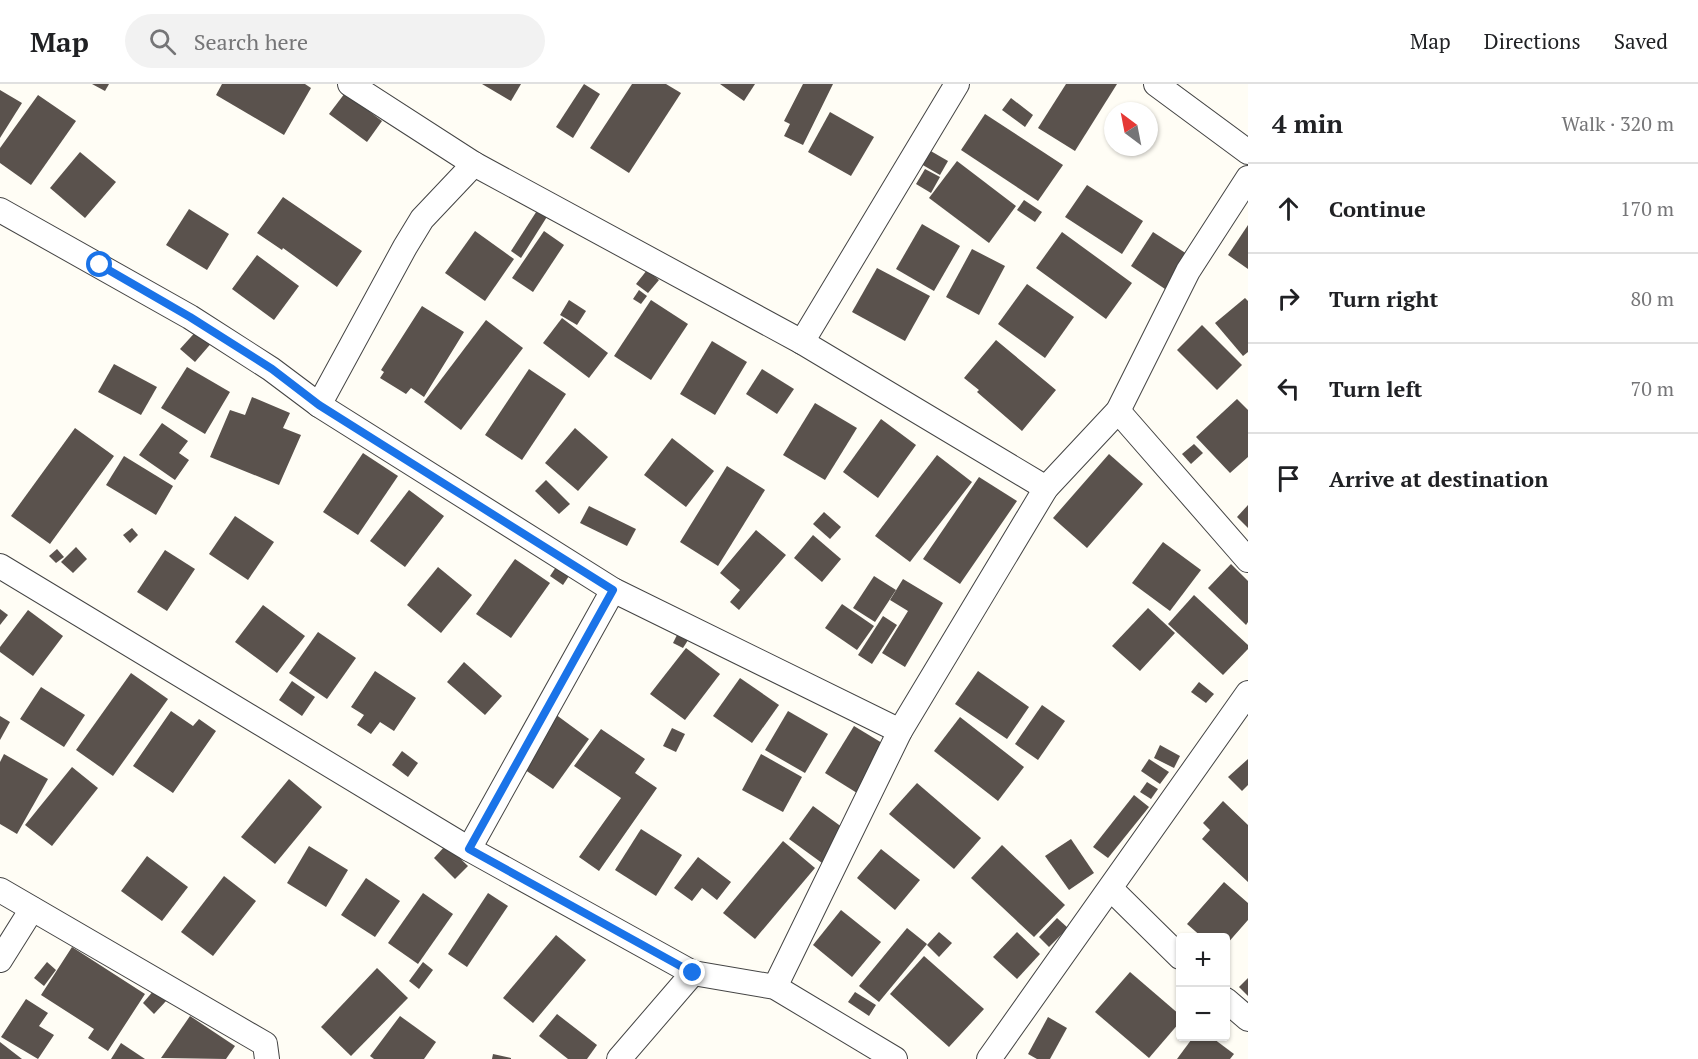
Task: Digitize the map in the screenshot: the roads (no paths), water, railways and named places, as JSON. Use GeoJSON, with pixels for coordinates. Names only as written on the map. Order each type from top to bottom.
{"type":"FeatureCollection","features":[{"type":"Feature","properties":{"kind":"street"},"geometry":{"type":"LineString","coordinates":[[350,84],[474,164],[802,342],[1046,489]]}},
{"type":"Feature","properties":{"kind":"street"},"geometry":{"type":"LineString","coordinates":[[802,342],[957,84]]}},
{"type":"Feature","properties":{"kind":"street"},"geometry":{"type":"LineString","coordinates":[[1156,84],[1248,152]]}},
{"type":"Feature","properties":{"kind":"street"},"geometry":{"type":"LineString","coordinates":[[319,405],[422,219],[474,164]]}},
{"type":"Feature","properties":{"kind":"street"},"geometry":{"type":"LineString","coordinates":[[775,987],[900,731],[1046,489],[1118,411],[1188,272],[1248,178]]}},
{"type":"Feature","properties":{"kind":"street"},"geometry":{"type":"LineString","coordinates":[[0,210],[190,317],[272,369],[319,405],[613,590],[900,731]]}},
{"type":"Feature","properties":{"kind":"street"},"geometry":{"type":"LineString","coordinates":[[1118,411],[1248,560]]}},
{"type":"Feature","properties":{"kind":"street"},"geometry":{"type":"LineString","coordinates":[[0,566],[469,849],[693,973],[775,987],[894,1059]]}},
{"type":"Feature","properties":{"kind":"street"},"geometry":{"type":"LineString","coordinates":[[469,849],[613,590]]}},
{"type":"Feature","properties":{"kind":"street"},"geometry":{"type":"LineString","coordinates":[[989,1059],[1248,693]]}},
{"type":"Feature","properties":{"kind":"street"},"geometry":{"type":"LineString","coordinates":[[1111,889],[1176,953]]}},
{"type":"Feature","properties":{"kind":"street"},"geometry":{"type":"LineString","coordinates":[[0,890],[265,1044],[267,1059]]}},
{"type":"Feature","properties":{"kind":"street"},"geometry":{"type":"LineString","coordinates":[[0,960],[32,909]]}},
{"type":"Feature","properties":{"kind":"street"},"geometry":{"type":"LineString","coordinates":[[620,1059],[693,973]]}},
{"type":"Feature","properties":{"kind":"street"},"geometry":{"type":"LineString","coordinates":[[1230,1003],[1248,1019]]}}]}
